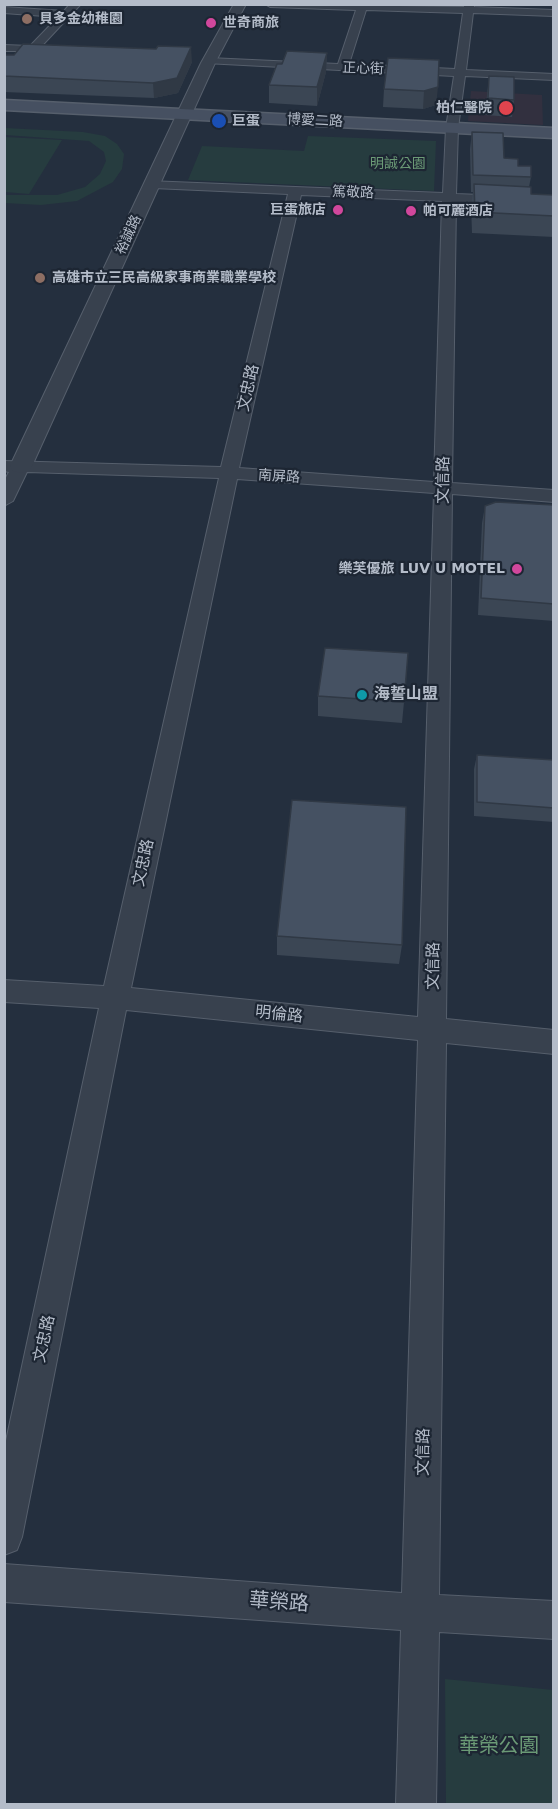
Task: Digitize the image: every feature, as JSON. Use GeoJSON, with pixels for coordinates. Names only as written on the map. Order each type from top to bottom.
{"type":"FeatureCollection","features":[{"type":"Feature","properties":{"kind":"main road","name":"博愛二路"},"geometry":{"type":"LineString","coordinates":[[4,105],[184,118],[452,132],[554,133]]}},
{"type":"Feature","properties":{"kind":"main road","name":"博愛二路"},"geometry":{"type":"LineString","coordinates":[[4,114],[184,118]]}},
{"type":"Feature","properties":{"kind":"main road","name":"博愛二路"},"geometry":{"type":"LineString","coordinates":[[452,132],[554,142]]}},
{"type":"Feature","properties":{"kind":"street"},"geometry":{"type":"LineString","coordinates":[[4,48],[33,49],[76,4]]}},
{"type":"Feature","properties":{"kind":"street","name":"裕誠路"},"geometry":{"type":"LineString","coordinates":[[4,501],[13,466],[240,4]]}},
{"type":"Feature","properties":{"kind":"street"},"geometry":{"type":"LineString","coordinates":[[270,4],[468,8],[554,13]]}},
{"type":"Feature","properties":{"kind":"street"},"geometry":{"type":"LineString","coordinates":[[342,68],[362,6]]}},
{"type":"Feature","properties":{"kind":"street","name":"文信路"},"geometry":{"type":"LineString","coordinates":[[416,1804],[449,198],[458,72],[468,8]]}},
{"type":"Feature","properties":{"kind":"street"},"geometry":{"type":"LineString","coordinates":[[4,10],[67,14]]}},
{"type":"Feature","properties":{"kind":"street","name":"正心街"},"geometry":{"type":"LineString","coordinates":[[210,62],[554,77]]}},
{"type":"Feature","properties":{"kind":"street","name":"篤敬路"},"geometry":{"type":"LineString","coordinates":[[153,184],[554,202]]}},
{"type":"Feature","properties":{"kind":"street","name":"文忠路"},"geometry":{"type":"LineString","coordinates":[[4,1537],[115,998],[229,473],[295,191]]}},
{"type":"Feature","properties":{"kind":"street","name":"南屏路"},"geometry":{"type":"LineString","coordinates":[[13,466],[229,473],[554,496]]}},
{"type":"Feature","properties":{"kind":"street","name":"明倫路"},"geometry":{"type":"LineString","coordinates":[[4,991],[115,998],[554,1042]]}},
{"type":"Feature","properties":{"kind":"street","name":"華榮路"},"geometry":{"type":"LineString","coordinates":[[4,1583],[554,1620]]}},
{"type":"Feature","properties":{"kind":"shaded area","name":"柏仁醫院"},"geometry":{"type":"Polygon","coordinates":[[[471,91],[542,95],[543,125],[468,121],[471,91]]]}},
{"type":"Feature","properties":{"kind":"green space"},"geometry":{"type":"Polygon","coordinates":[[[5,128],[83,132],[105,136],[117,144],[124,154],[122,169],[113,182],[77,201],[41,205],[5,203],[5,195],[57,195],[85,187],[100,174],[106,161],[104,152],[89,141],[5,135],[5,128]]]}},
{"type":"Feature","properties":{"kind":"green space","name":"明誠公園"},"geometry":{"type":"Polygon","coordinates":[[[308,136],[436,141],[434,191],[188,180],[202,146],[304,151],[308,136]]]}},
{"type":"Feature","properties":{"kind":"green space"},"geometry":{"type":"Polygon","coordinates":[[[5,137],[62,140],[29,194],[5,192],[5,137]]]}},
{"type":"Feature","properties":{"kind":"green space","name":"華榮公園"},"geometry":{"type":"Polygon","coordinates":[[[445,1679],[553,1690],[553,1804],[446,1804],[445,1679]]]}},
{"type":"Feature","properties":{"kind":"building"},"geometry":{"type":"Polygon","coordinates":[[[23,44],[156,49],[158,46],[191,47],[177,78],[153,83],[4,76],[4,55],[14,55],[23,44]]]}},
{"type":"Feature","properties":{"kind":"building"},"geometry":{"type":"Polygon","coordinates":[[[287,51],[327,53],[317,87],[269,85],[277,64],[282,64],[287,51]]]}},
{"type":"Feature","properties":{"kind":"building"},"geometry":{"type":"Polygon","coordinates":[[[388,58],[439,60],[438,87],[424,91],[384,89],[388,58]]]}},
{"type":"Feature","properties":{"kind":"building"},"geometry":{"type":"Polygon","coordinates":[[[489,76],[514,77],[514,100],[488,98],[489,76]]]}},
{"type":"Feature","properties":{"kind":"building"},"geometry":{"type":"Polygon","coordinates":[[[472,132],[503,133],[504,158],[518,159],[518,166],[531,166],[531,177],[473,175],[472,132]]]}},
{"type":"Feature","properties":{"kind":"building"},"geometry":{"type":"Polygon","coordinates":[[[474,184],[531,187],[531,194],[554,195],[554,216],[475,212],[474,184]]]}},
{"type":"Feature","properties":{"kind":"building","name":"樂芙優旅 LUV U MOTEL"},"geometry":{"type":"Polygon","coordinates":[[[496,502],[554,505],[554,604],[481,598],[485,506],[496,502]]]}},
{"type":"Feature","properties":{"kind":"building"},"geometry":{"type":"Polygon","coordinates":[[[325,648],[408,653],[404,702],[318,696],[325,648]]]}},
{"type":"Feature","properties":{"kind":"building"},"geometry":{"type":"Polygon","coordinates":[[[477,755],[554,760],[554,808],[477,802],[477,755]]]}},
{"type":"Feature","properties":{"kind":"building"},"geometry":{"type":"Polygon","coordinates":[[[292,800],[406,807],[402,945],[277,936],[292,800]]]}},
{"type":"Feature","properties":{"kind":"place","name":"貝多金幼稚園"},"geometry":{"type":"Point","coordinates":[27,19]}},
{"type":"Feature","properties":{"kind":"place","name":"世奇商旅"},"geometry":{"type":"Point","coordinates":[211,23]}},
{"type":"Feature","properties":{"kind":"place","name":"柏仁醫院"},"geometry":{"type":"Point","coordinates":[506,108]}},
{"type":"Feature","properties":{"kind":"place","name":"巨蛋"},"geometry":{"type":"Point","coordinates":[219,121]}},
{"type":"Feature","properties":{"kind":"place","name":"巨蛋旅店"},"geometry":{"type":"Point","coordinates":[338,210]}},
{"type":"Feature","properties":{"kind":"place","name":"帕可麗酒店"},"geometry":{"type":"Point","coordinates":[411,211]}},
{"type":"Feature","properties":{"kind":"place","name":"高雄市立三民高級家事商業職業學校"},"geometry":{"type":"Point","coordinates":[40,278]}},
{"type":"Feature","properties":{"kind":"place","name":"樂芙優旅 LUV U MOTEL"},"geometry":{"type":"Point","coordinates":[517,569]}},
{"type":"Feature","properties":{"kind":"place","name":"海誓山盟"},"geometry":{"type":"Point","coordinates":[362,695]}}]}
